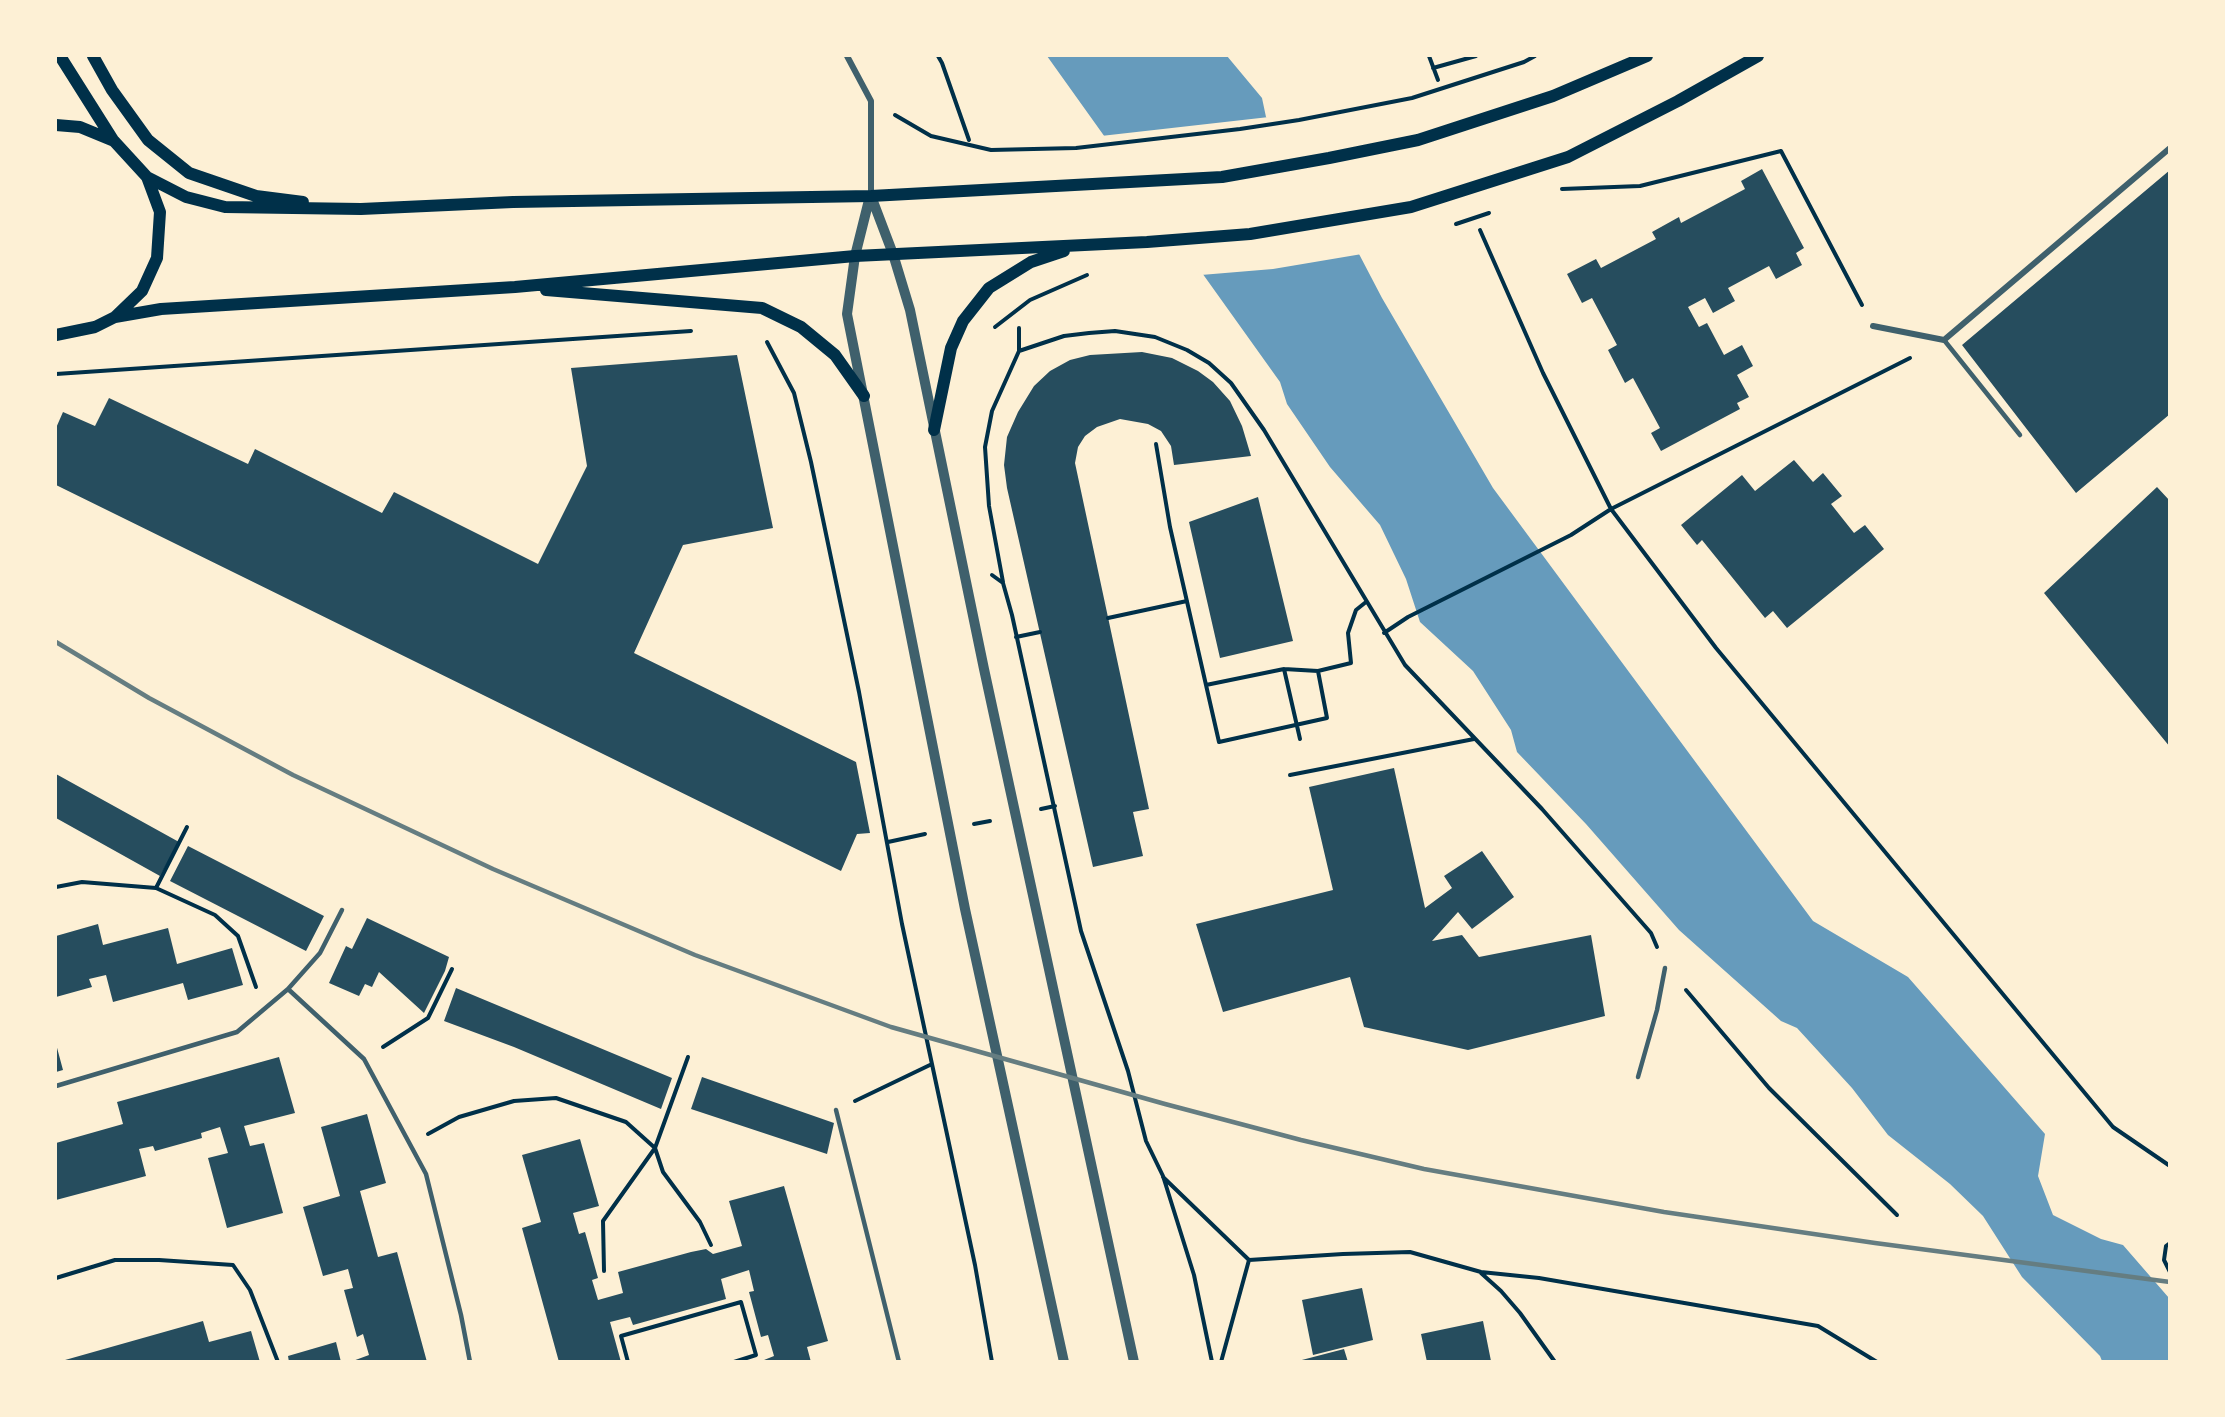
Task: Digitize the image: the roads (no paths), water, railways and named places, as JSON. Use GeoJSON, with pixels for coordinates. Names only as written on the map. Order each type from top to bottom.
{"type":"FeatureCollection","features":[{"type":"Feature","properties":{"kind":"main road"},"geometry":{"type":"LineString","coordinates":[[60,56],[114,141],[147,177],[186,197],[225,207],[361,209],[513,202],[870,196],[1222,177],[1418,140],[1553,96],[1647,56]]}},
{"type":"Feature","properties":{"kind":"main road"},"geometry":{"type":"LineString","coordinates":[[93,56],[112,90],[148,140],[189,173],[256,196],[361,209]]}},
{"type":"Feature","properties":{"kind":"main road"},"geometry":{"type":"LineString","coordinates":[[56,335],[95,327],[116,317],[160,309],[515,287],[855,256],[1079,246],[1250,234],[1411,207],[1568,157],[1678,102],[1758,56]]}},
{"type":"Feature","properties":{"kind":"main road"},"geometry":{"type":"LineString","coordinates":[[56,125],[80,127],[114,141]]}},
{"type":"Feature","properties":{"kind":"main road"},"geometry":{"type":"LineString","coordinates":[[116,317],[142,291],[157,258],[160,212],[147,177]]}},
{"type":"Feature","properties":{"kind":"main road"},"geometry":{"type":"LineString","coordinates":[[934,430],[951,348],[969,313],[989,288],[1031,262],[1079,246]]}},
{"type":"Feature","properties":{"kind":"main road"},"geometry":{"type":"LineString","coordinates":[[515,287],[762,308],[801,327],[835,355],[864,396]]}},
{"type":"Feature","properties":{"kind":"street"},"geometry":{"type":"LineString","coordinates":[[848,56],[872,101],[870,196],[855,256],[847,314],[965,909],[1064,1362]]}},
{"type":"Feature","properties":{"kind":"street"},"geometry":{"type":"LineString","coordinates":[[1873,326],[1944,340],[2169,148]]}},
{"type":"Feature","properties":{"kind":"street"},"geometry":{"type":"LineString","coordinates":[[870,196],[893,254],[910,310],[1134,1362]]}},
{"type":"Feature","properties":{"kind":"lane"},"geometry":{"type":"LineString","coordinates":[[1944,340],[2020,435]]}},
{"type":"Feature","properties":{"kind":"lane"},"geometry":{"type":"LineString","coordinates":[[56,1086],[237,1032],[288,988],[320,953],[342,910]]}},
{"type":"Feature","properties":{"kind":"lane"},"geometry":{"type":"LineString","coordinates":[[1638,1077],[1657,1010],[1665,968]]}},
{"type":"Feature","properties":{"kind":"lane"},"geometry":{"type":"LineString","coordinates":[[288,988],[364,1059],[426,1174],[461,1315],[470,1362]]}},
{"type":"Feature","properties":{"kind":"lane"},"geometry":{"type":"LineString","coordinates":[[836,1110],[899,1362]]}},
{"type":"Feature","properties":{"kind":"water"},"geometry":{"type":"Polygon","coordinates":[[[1047,56],[1227,56],[1262,98],[1266,117],[1359,254],[1382,298],[1493,488],[1813,921],[1908,977],[2045,1134],[2038,1176],[2053,1215],[2101,1239],[2123,1245],[2169,1298],[2169,1361],[2102,1361],[2100,1356],[2022,1277],[1983,1216],[1950,1184],[1888,1135],[1852,1088],[1797,1028],[1781,1021],[1679,930],[1586,824],[1517,752],[1511,730],[1473,671],[1420,622],[1406,579],[1380,525],[1330,467],[1287,404],[1280,382],[1047,56]]]}},
{"type":"Feature","properties":{"kind":"railway"},"geometry":{"type":"LineString","coordinates":[[56,642],[149,698],[293,775],[493,869],[695,955],[891,1027],[1165,1104],[1301,1140],[1424,1169],[1664,1212],[2170,1282]]}}]}
